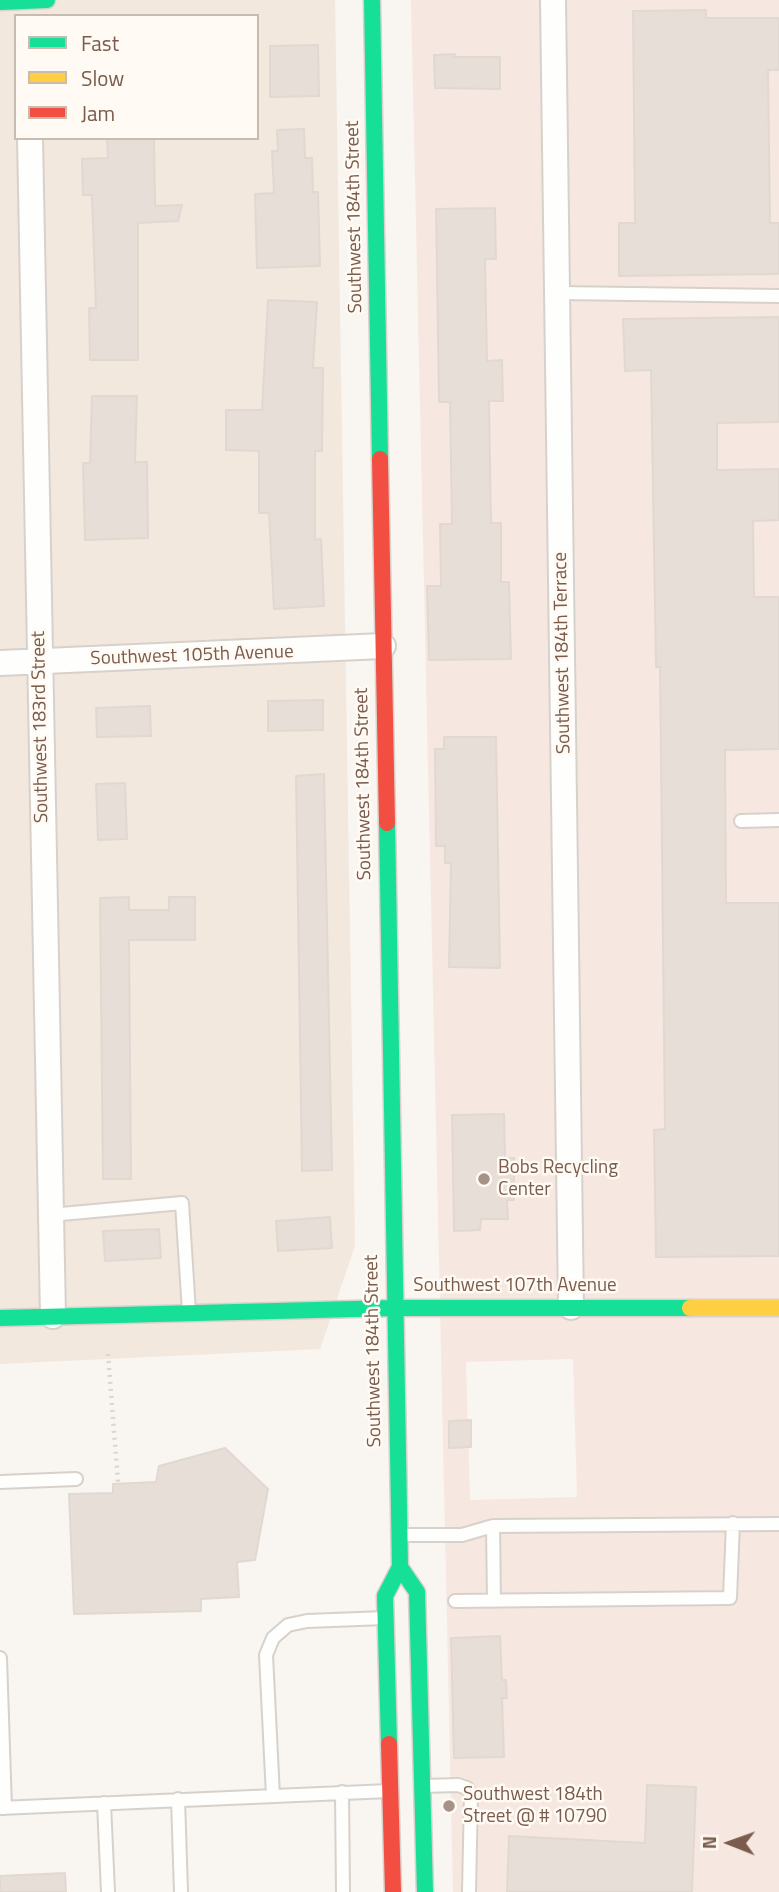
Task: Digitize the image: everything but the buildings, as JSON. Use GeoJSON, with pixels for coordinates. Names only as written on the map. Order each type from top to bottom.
{"type":"FeatureCollection","features":[{"type":"Feature","properties":{"kind":"main road"},"geometry":{"type":"LineString","coordinates":[[0,2],[47,0]]}},
{"type":"Feature","properties":{"kind":"main road","name":"Southwest 184th Street"},"geometry":{"type":"LineString","coordinates":[[372,0],[400,1567],[385,1596],[393,1892]]}},
{"type":"Feature","properties":{"kind":"main road","name":"Southwest 107th Avenue"},"geometry":{"type":"LineString","coordinates":[[0,1318],[394,1308],[779,1308]]}},
{"type":"Feature","properties":{"kind":"main road","name":"Southwest 184th Street"},"geometry":{"type":"LineString","coordinates":[[400,1567],[417,1592],[425,1892]]}},
{"type":"Feature","properties":{"kind":"street","name":"Southwest 184th Terrace"},"geometry":{"type":"LineString","coordinates":[[553,0],[571,1307]]}},
{"type":"Feature","properties":{"kind":"street","name":"Southwest 183rd Street"},"geometry":{"type":"LineString","coordinates":[[30,140],[53,1315]]}},
{"type":"Feature","properties":{"kind":"street","name":"Southwest 105th Avenue"},"geometry":{"type":"LineString","coordinates":[[0,663],[383,646]]}},
{"type":"Feature","properties":{"kind":"lane"},"geometry":{"type":"LineString","coordinates":[[558,293],[779,296]]}},
{"type":"Feature","properties":{"kind":"lane"},"geometry":{"type":"LineString","coordinates":[[741,821],[779,821]]}},
{"type":"Feature","properties":{"kind":"lane"},"geometry":{"type":"LineString","coordinates":[[50,1215],[182,1203],[189,1312]]}},
{"type":"Feature","properties":{"kind":"lane"},"geometry":{"type":"LineString","coordinates":[[0,1482],[76,1479]]}},
{"type":"Feature","properties":{"kind":"lane"},"geometry":{"type":"LineString","coordinates":[[455,1601],[730,1598],[733,1523]]}},
{"type":"Feature","properties":{"kind":"lane"},"geometry":{"type":"LineString","coordinates":[[399,1535],[462,1535],[493,1526],[779,1524]]}},
{"type":"Feature","properties":{"kind":"lane"},"geometry":{"type":"LineString","coordinates":[[493,1526],[494,1601]]}},
{"type":"Feature","properties":{"kind":"lane"},"geometry":{"type":"LineString","coordinates":[[272,1796],[266,1655],[274,1638],[288,1625],[307,1621],[386,1618]]}},
{"type":"Feature","properties":{"kind":"lane"},"geometry":{"type":"LineString","coordinates":[[0,1658],[2,1808],[390,1791]]}},
{"type":"Feature","properties":{"kind":"lane"},"geometry":{"type":"LineString","coordinates":[[422,1786],[458,1785],[467,1788],[471,1795],[470,1892]]}},
{"type":"Feature","properties":{"kind":"lane"},"geometry":{"type":"LineString","coordinates":[[342,1792],[343,1892]]}},
{"type":"Feature","properties":{"kind":"lane"},"geometry":{"type":"LineString","coordinates":[[178,1799],[181,1892]]}},
{"type":"Feature","properties":{"kind":"lane"},"geometry":{"type":"LineString","coordinates":[[104,1802],[108,1892]]}},
{"type":"Feature","properties":{"kind":"path"},"geometry":{"type":"LineString","coordinates":[[108,1354],[118,1482]]}},
{"type":"Feature","properties":{"kind":"shaded area"},"geometry":{"type":"Polygon","coordinates":[[[0,0],[335,0],[355,1246],[320,1349],[0,1364],[0,0]]]}},
{"type":"Feature","properties":{"kind":"shaded area"},"geometry":{"type":"Polygon","coordinates":[[[411,0],[779,0],[779,1892],[453,1892],[411,0]],[[573,1359],[466,1362],[470,1500],[577,1497],[573,1359]]]}},
{"type":"Feature","properties":{"kind":"traffic: fast"},"geometry":{"type":"LineString","coordinates":[[0,2],[47,0]]}},
{"type":"Feature","properties":{"kind":"traffic: fast"},"geometry":{"type":"LineString","coordinates":[[372,0],[380,459]]}},
{"type":"Feature","properties":{"kind":"traffic: fast"},"geometry":{"type":"LineString","coordinates":[[387,823],[400,1567],[385,1596],[389,1744]]}},
{"type":"Feature","properties":{"kind":"traffic: fast"},"geometry":{"type":"LineString","coordinates":[[0,1318],[394,1308],[690,1308]]}},
{"type":"Feature","properties":{"kind":"traffic: fast"},"geometry":{"type":"LineString","coordinates":[[400,1567],[417,1592],[425,1892]]}},
{"type":"Feature","properties":{"kind":"traffic: slow"},"geometry":{"type":"LineString","coordinates":[[690,1308],[779,1308]]}},
{"type":"Feature","properties":{"kind":"traffic: jam"},"geometry":{"type":"LineString","coordinates":[[380,459],[387,823]]}},
{"type":"Feature","properties":{"kind":"traffic: jam"},"geometry":{"type":"LineString","coordinates":[[389,1744],[393,1892]]}},
{"type":"Feature","properties":{"kind":"place","name":"Bobs Recycling Center"},"geometry":{"type":"Point","coordinates":[484,1179]}},
{"type":"Feature","properties":{"kind":"place","name":"Southwest 184th Street @ # 10790"},"geometry":{"type":"Point","coordinates":[449,1806]}}]}
